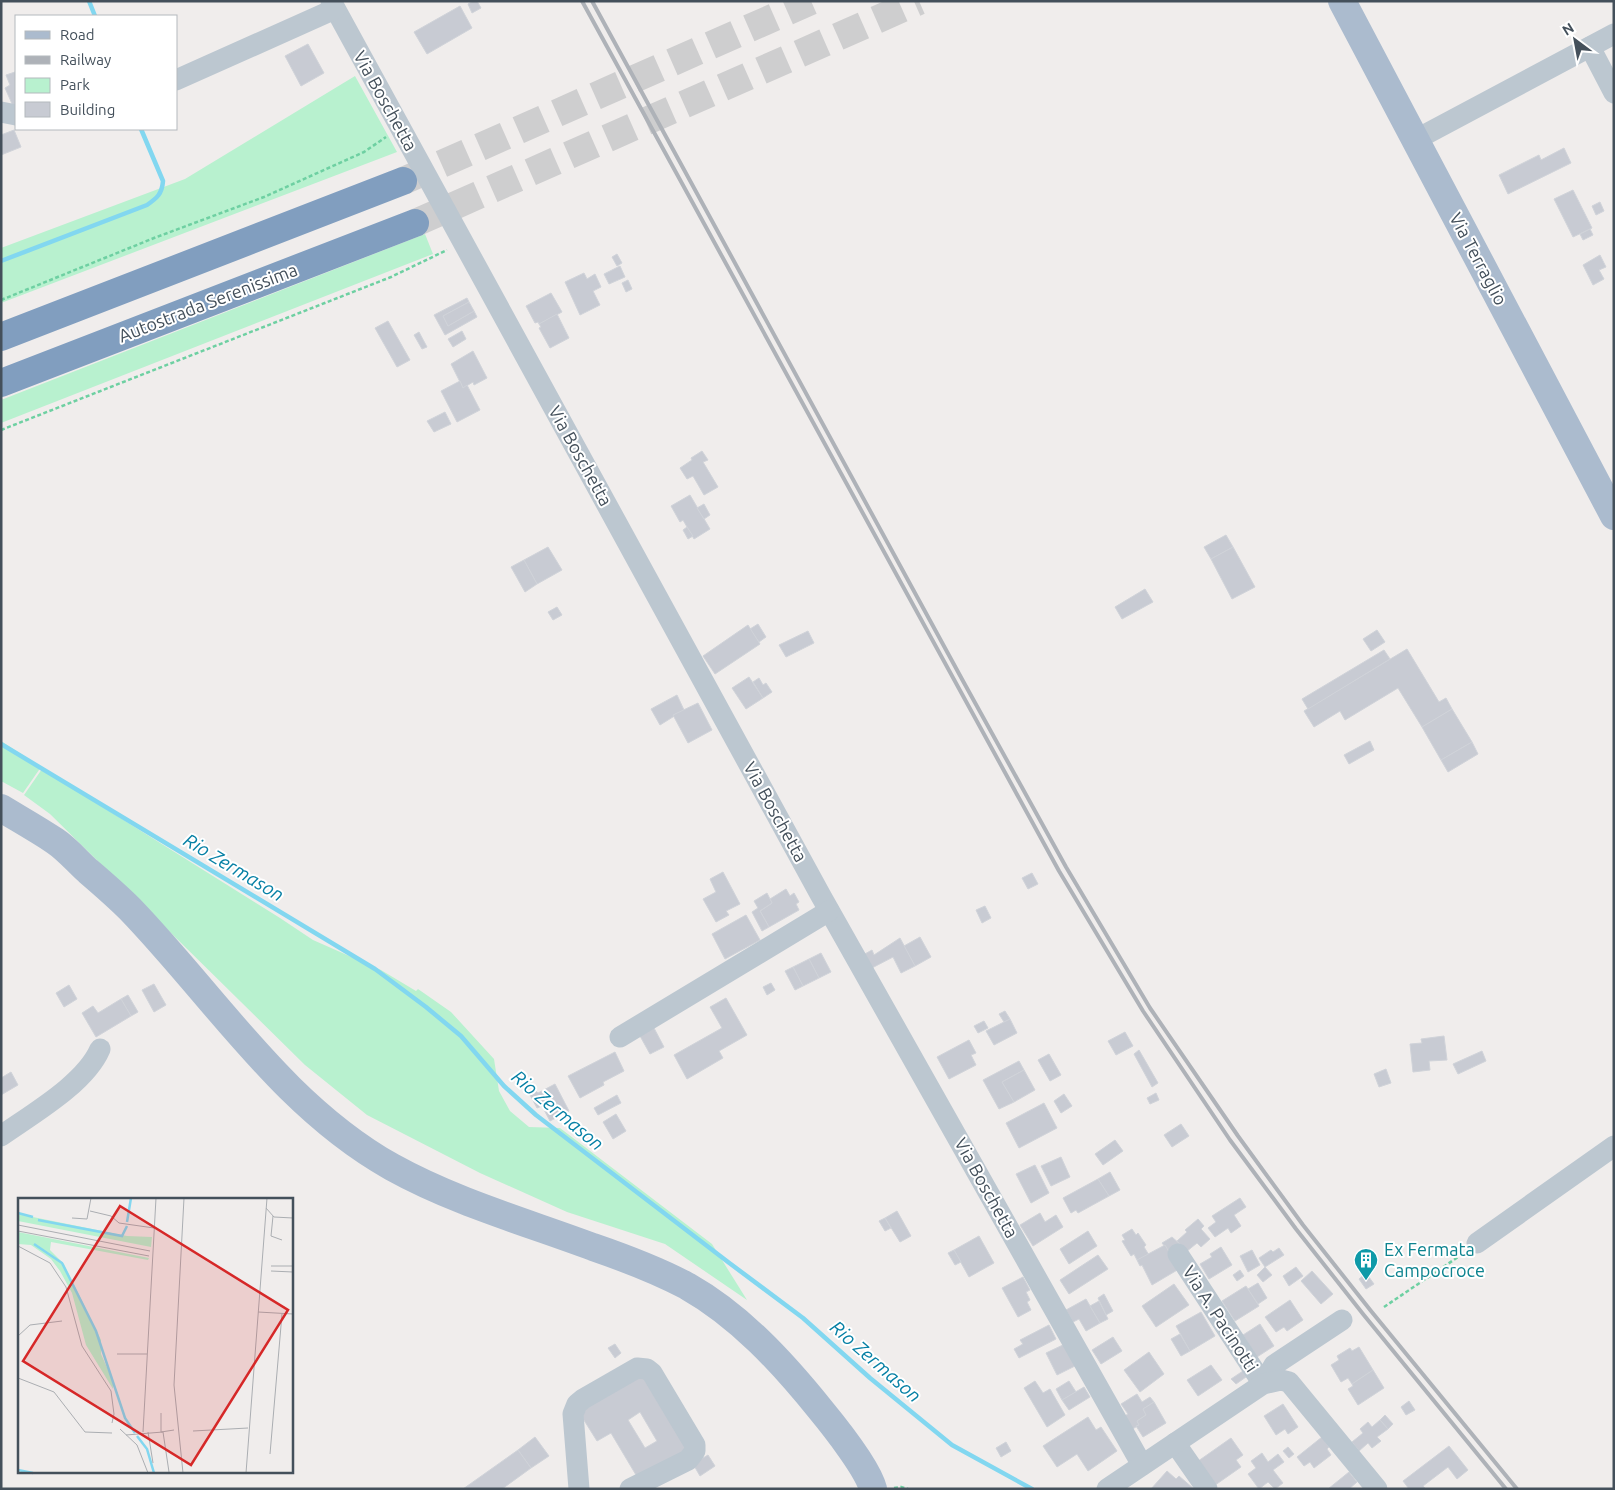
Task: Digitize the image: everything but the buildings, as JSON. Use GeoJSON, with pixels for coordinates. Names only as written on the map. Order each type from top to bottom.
{"type":"FeatureCollection","features":[{"type":"Feature","properties":{"kind":"highway"},"geometry":{"type":"LineString","coordinates":[[1,337],[403,181]]}},
{"type":"Feature","properties":{"kind":"highway","name":"Autostrada Serenissima"},"geometry":{"type":"LineString","coordinates":[[1,383],[415,223]]}},
{"type":"Feature","properties":{"kind":"main road","name":"Via Terraglio"},"geometry":{"type":"LineString","coordinates":[[1342,1],[1614,516]]}},
{"type":"Feature","properties":{"kind":"main road"},"geometry":{"type":"LineString","coordinates":[[1,808],[57,842],[130,908],[259,1055],[321,1117],[389,1165],[413,1178],[481,1207],[644,1266],[695,1291],[740,1323],[777,1359],[826,1416],[880,1488]]}},
{"type":"Feature","properties":{"kind":"street"},"geometry":{"type":"LineString","coordinates":[[178,79],[333,5]]}},
{"type":"Feature","properties":{"kind":"street","name":"Via Boschetta"},"geometry":{"type":"LineString","coordinates":[[333,5],[830,911],[1142,1465]]}},
{"type":"Feature","properties":{"kind":"street"},"geometry":{"type":"LineString","coordinates":[[1415,140],[1614,34]]}},
{"type":"Feature","properties":{"kind":"street"},"geometry":{"type":"LineString","coordinates":[[1590,47],[1614,93]]}},
{"type":"Feature","properties":{"kind":"street"},"geometry":{"type":"LineString","coordinates":[[1,112],[15,115]]}},
{"type":"Feature","properties":{"kind":"street"},"geometry":{"type":"LineString","coordinates":[[620,1037],[830,911]]}},
{"type":"Feature","properties":{"kind":"street"},"geometry":{"type":"LineString","coordinates":[[1,1136],[65,1090],[81,1076],[95,1060],[100,1049]]}},
{"type":"Feature","properties":{"kind":"street"},"geometry":{"type":"LineString","coordinates":[[1477,1243],[1614,1146]]}},
{"type":"Feature","properties":{"kind":"street","name":"Via A. Pacinotti"},"geometry":{"type":"LineString","coordinates":[[1178,1254],[1272,1382],[1289,1382],[1377,1489]]}},
{"type":"Feature","properties":{"kind":"street"},"geometry":{"type":"LineString","coordinates":[[1107,1489],[1175,1443],[1272,1382],[1274,1365],[1342,1320]]}},
{"type":"Feature","properties":{"kind":"street"},"geometry":{"type":"LineString","coordinates":[[579,1489],[573,1414],[575,1409],[582,1399],[637,1368],[642,1368],[652,1373],[696,1451],[688,1460],[630,1489]]}},
{"type":"Feature","properties":{"kind":"street"},"geometry":{"type":"LineString","coordinates":[[1175,1443],[1207,1489]]}},
{"type":"Feature","properties":{"kind":"path"},"geometry":{"type":"LineString","coordinates":[[1,300],[154,238],[264,197],[364,152],[401,131]]}},
{"type":"Feature","properties":{"kind":"path"},"geometry":{"type":"LineString","coordinates":[[1,430],[391,277],[459,237]]}},
{"type":"Feature","properties":{"kind":"path"},"geometry":{"type":"LineString","coordinates":[[1384,1307],[1477,1243]]}},
{"type":"Feature","properties":{"kind":"path"},"geometry":{"type":"LineString","coordinates":[[880,1488],[898,1487],[908,1489]]}},
{"type":"Feature","properties":{"kind":"green space"},"geometry":{"type":"Polygon","coordinates":[[[355,76],[397,152],[1,303],[1,248],[185,179],[355,76]]]}},
{"type":"Feature","properties":{"kind":"green space"},"geometry":{"type":"Polygon","coordinates":[[[425,234],[433,254],[1,423],[1,400],[425,234]]]}},
{"type":"Feature","properties":{"kind":"green space"},"geometry":{"type":"Polygon","coordinates":[[[1,741],[41,767],[23,793],[1,781],[1,741]]]}},
{"type":"Feature","properties":{"kind":"green space"},"geometry":{"type":"Polygon","coordinates":[[[42,769],[313,940],[381,970],[416,991],[418,989],[451,1012],[494,1059],[499,1091],[510,1111],[529,1127],[560,1128],[712,1244],[747,1300],[665,1244],[567,1212],[480,1173],[367,1115],[305,1065],[50,814],[24,795],[42,769]]]}},
{"type":"Feature","properties":{"kind":"waterway"},"geometry":{"type":"LineString","coordinates":[[89,1],[95,15]]}},
{"type":"Feature","properties":{"kind":"waterway"},"geometry":{"type":"LineString","coordinates":[[1,261],[147,205],[156,198],[163,181],[141,130]]}},
{"type":"Feature","properties":{"kind":"waterway","name":"Rio Zermason"},"geometry":{"type":"LineString","coordinates":[[1,744],[375,969],[461,1036],[504,1086],[536,1115],[803,1318],[870,1378],[952,1445],[1032,1489]]}},
{"type":"Feature","properties":{"kind":"tunnel"},"geometry":{"type":"LineString","coordinates":[[403,181],[811,1]]}},
{"type":"Feature","properties":{"kind":"tunnel"},"geometry":{"type":"LineString","coordinates":[[415,223],[919,1]]}},
{"type":"Feature","properties":{"kind":"railway"},"geometry":{"type":"LineString","coordinates":[[582,1],[1059,871],[1143,1011],[1230,1140],[1296,1229],[1506,1489]]}},
{"type":"Feature","properties":{"kind":"railway"},"geometry":{"type":"LineString","coordinates":[[592,1],[1066,867],[1150,1008],[1238,1136],[1303,1225],[1517,1489]]}},
{"type":"Feature","properties":{"kind":"place","name":"Ex Fermata Campocroce"},"geometry":{"type":"Point","coordinates":[1366,1281]}}]}
